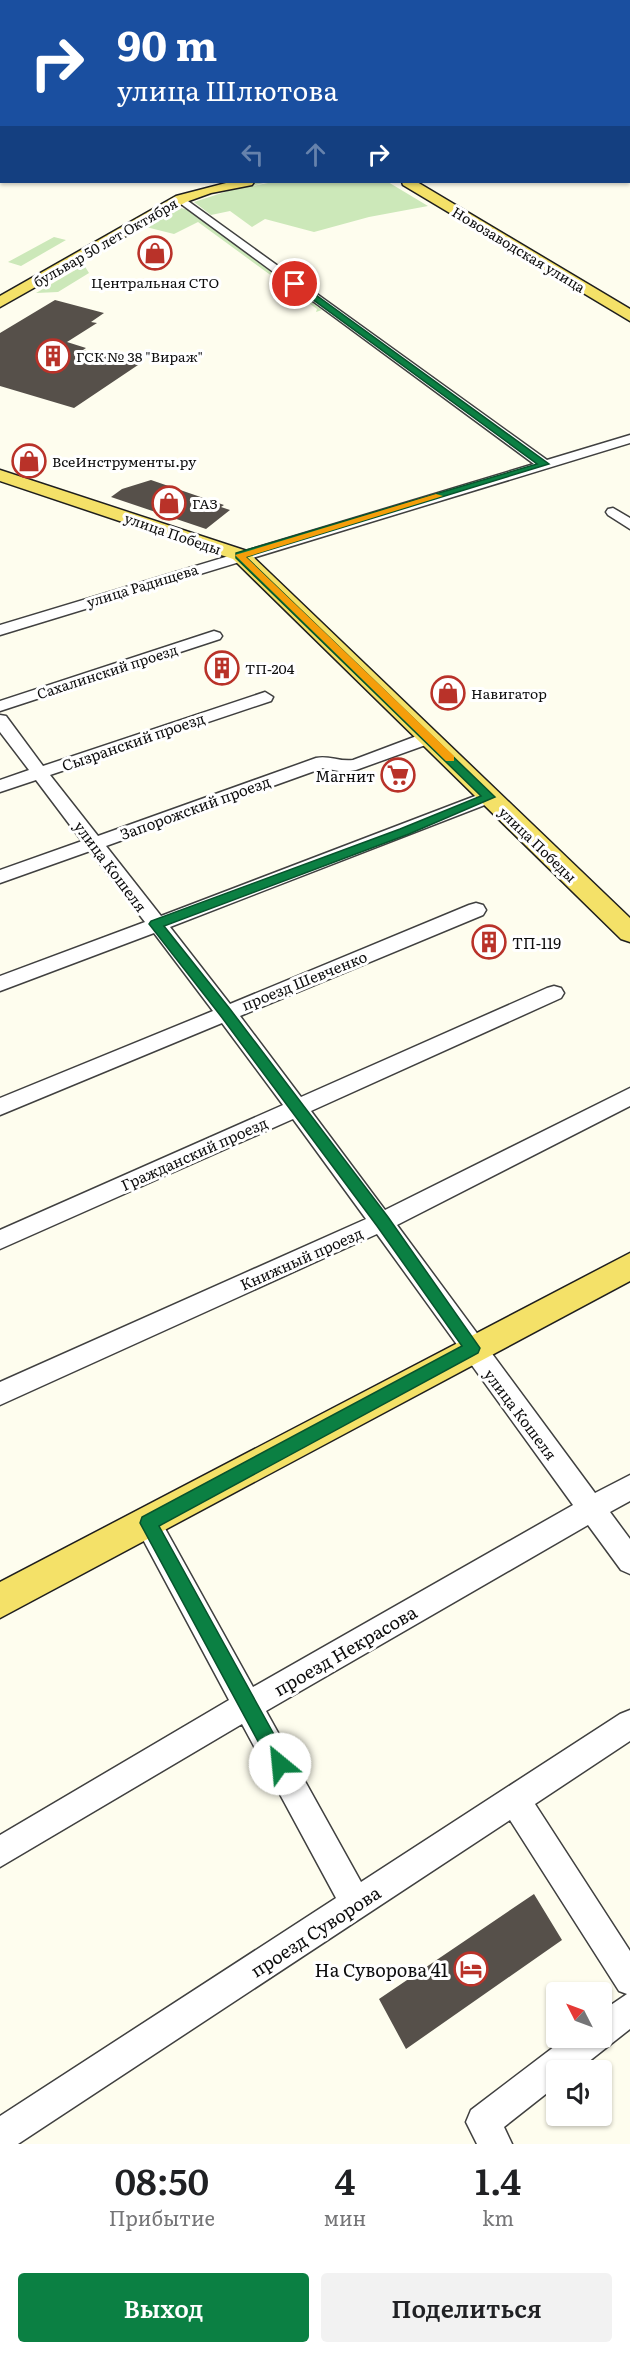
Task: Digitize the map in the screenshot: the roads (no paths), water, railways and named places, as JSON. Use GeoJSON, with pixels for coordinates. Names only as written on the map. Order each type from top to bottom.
{"type":"FeatureCollection","features":[{"type":"Feature","properties":{"kind":"main road","name":"бульвар 50 лет Октября"},"geometry":{"type":"LineString","coordinates":[[0,302],[40,274],[164,198],[215,183]]}},
{"type":"Feature","properties":{"kind":"main road","name":"бульвар 50 лет Октября"},"geometry":{"type":"LineString","coordinates":[[0,292],[40,274],[181,199],[208,190],[242,183]]}},
{"type":"Feature","properties":{"kind":"main road","name":"Новозаводская улица"},"geometry":{"type":"LineString","coordinates":[[410,183],[630,316]]}},
{"type":"Feature","properties":{"kind":"main road","name":"улица Победы"},"geometry":{"type":"LineString","coordinates":[[0,475],[240,555],[630,933]]}},
{"type":"Feature","properties":{"kind":"main road"},"geometry":{"type":"LineString","coordinates":[[1,1597],[148,1523],[472,1348],[630,1266]]}},
{"type":"Feature","properties":{"kind":"street"},"geometry":{"type":"LineString","coordinates":[[181,199],[544,464]]}},
{"type":"Feature","properties":{"kind":"street","name":"улица Радищева"},"geometry":{"type":"LineString","coordinates":[[0,630],[240,555],[630,439]]}},
{"type":"Feature","properties":{"kind":"street"},"geometry":{"type":"LineString","coordinates":[[613,512],[630,525]]}},
{"type":"Feature","properties":{"kind":"street","name":"Сахалинский проезд"},"geometry":{"type":"LineString","coordinates":[[0,706],[214,636]]}},
{"type":"Feature","properties":{"kind":"street","name":"Сызранский проезд"},"geometry":{"type":"LineString","coordinates":[[0,786],[265,697]]}},
{"type":"Feature","properties":{"kind":"street","name":"улица Кошеля"},"geometry":{"type":"LineString","coordinates":[[0,720],[225,1012],[630,1561]]}},
{"type":"Feature","properties":{"kind":"street","name":"Запорожский проезд"},"geometry":{"type":"LineString","coordinates":[[0,877],[322,762],[344,767],[356,765],[428,738]]}},
{"type":"Feature","properties":{"kind":"street"},"geometry":{"type":"LineString","coordinates":[[0,984],[489,797]]}},
{"type":"Feature","properties":{"kind":"street","name":"проезд Шевченко"},"geometry":{"type":"LineString","coordinates":[[0,1107],[476,910]]}},
{"type":"Feature","properties":{"kind":"street","name":"Гражданский проезд"},"geometry":{"type":"LineString","coordinates":[[0,1240],[554,993]]}},
{"type":"Feature","properties":{"kind":"street","name":"Книжный проезд"},"geometry":{"type":"LineString","coordinates":[[0,1395],[382,1222],[630,1096]]}},
{"type":"Feature","properties":{"kind":"street","name":"проезд Некрасова"},"geometry":{"type":"LineString","coordinates":[[0,1852],[248,1705],[630,1487]]}},
{"type":"Feature","properties":{"kind":"street"},"geometry":{"type":"LineString","coordinates":[[148,1523],[356,1904]]}},
{"type":"Feature","properties":{"kind":"street","name":"проезд Суворова"},"geometry":{"type":"LineString","coordinates":[[0,2136],[630,1724]]}},
{"type":"Feature","properties":{"kind":"street"},"geometry":{"type":"LineString","coordinates":[[515,1800],[630,1980]]}},
{"type":"Feature","properties":{"kind":"street"},"geometry":{"type":"LineString","coordinates":[[612,2023],[630,2009]]}},
{"type":"Feature","properties":{"kind":"street"},"geometry":{"type":"LineString","coordinates":[[495,2144],[483,2122],[580,2048]]}},
{"type":"Feature","properties":{"kind":"place","name":"Центральная СТО"},"geometry":{"type":"Point","coordinates":[155,253]}},
{"type":"Feature","properties":{"kind":"place","name":"ГСК № 38 \"Вираж\""},"geometry":{"type":"Point","coordinates":[53,356]}},
{"type":"Feature","properties":{"kind":"place","name":"ВсеИнструменты.ру"},"geometry":{"type":"Point","coordinates":[29,461]}},
{"type":"Feature","properties":{"kind":"place","name":"ГАЗ"},"geometry":{"type":"Point","coordinates":[169,503]}},
{"type":"Feature","properties":{"kind":"place","name":"ТП-204"},"geometry":{"type":"Point","coordinates":[222,668]}},
{"type":"Feature","properties":{"kind":"place","name":"Навигатор"},"geometry":{"type":"Point","coordinates":[448,693]}},
{"type":"Feature","properties":{"kind":"place","name":"Магнит"},"geometry":{"type":"Point","coordinates":[398,775]}},
{"type":"Feature","properties":{"kind":"place","name":"ТП-119"},"geometry":{"type":"Point","coordinates":[489,942]}},
{"type":"Feature","properties":{"kind":"place","name":"На Суворова 41"},"geometry":{"type":"Point","coordinates":[471,1969]}}]}
